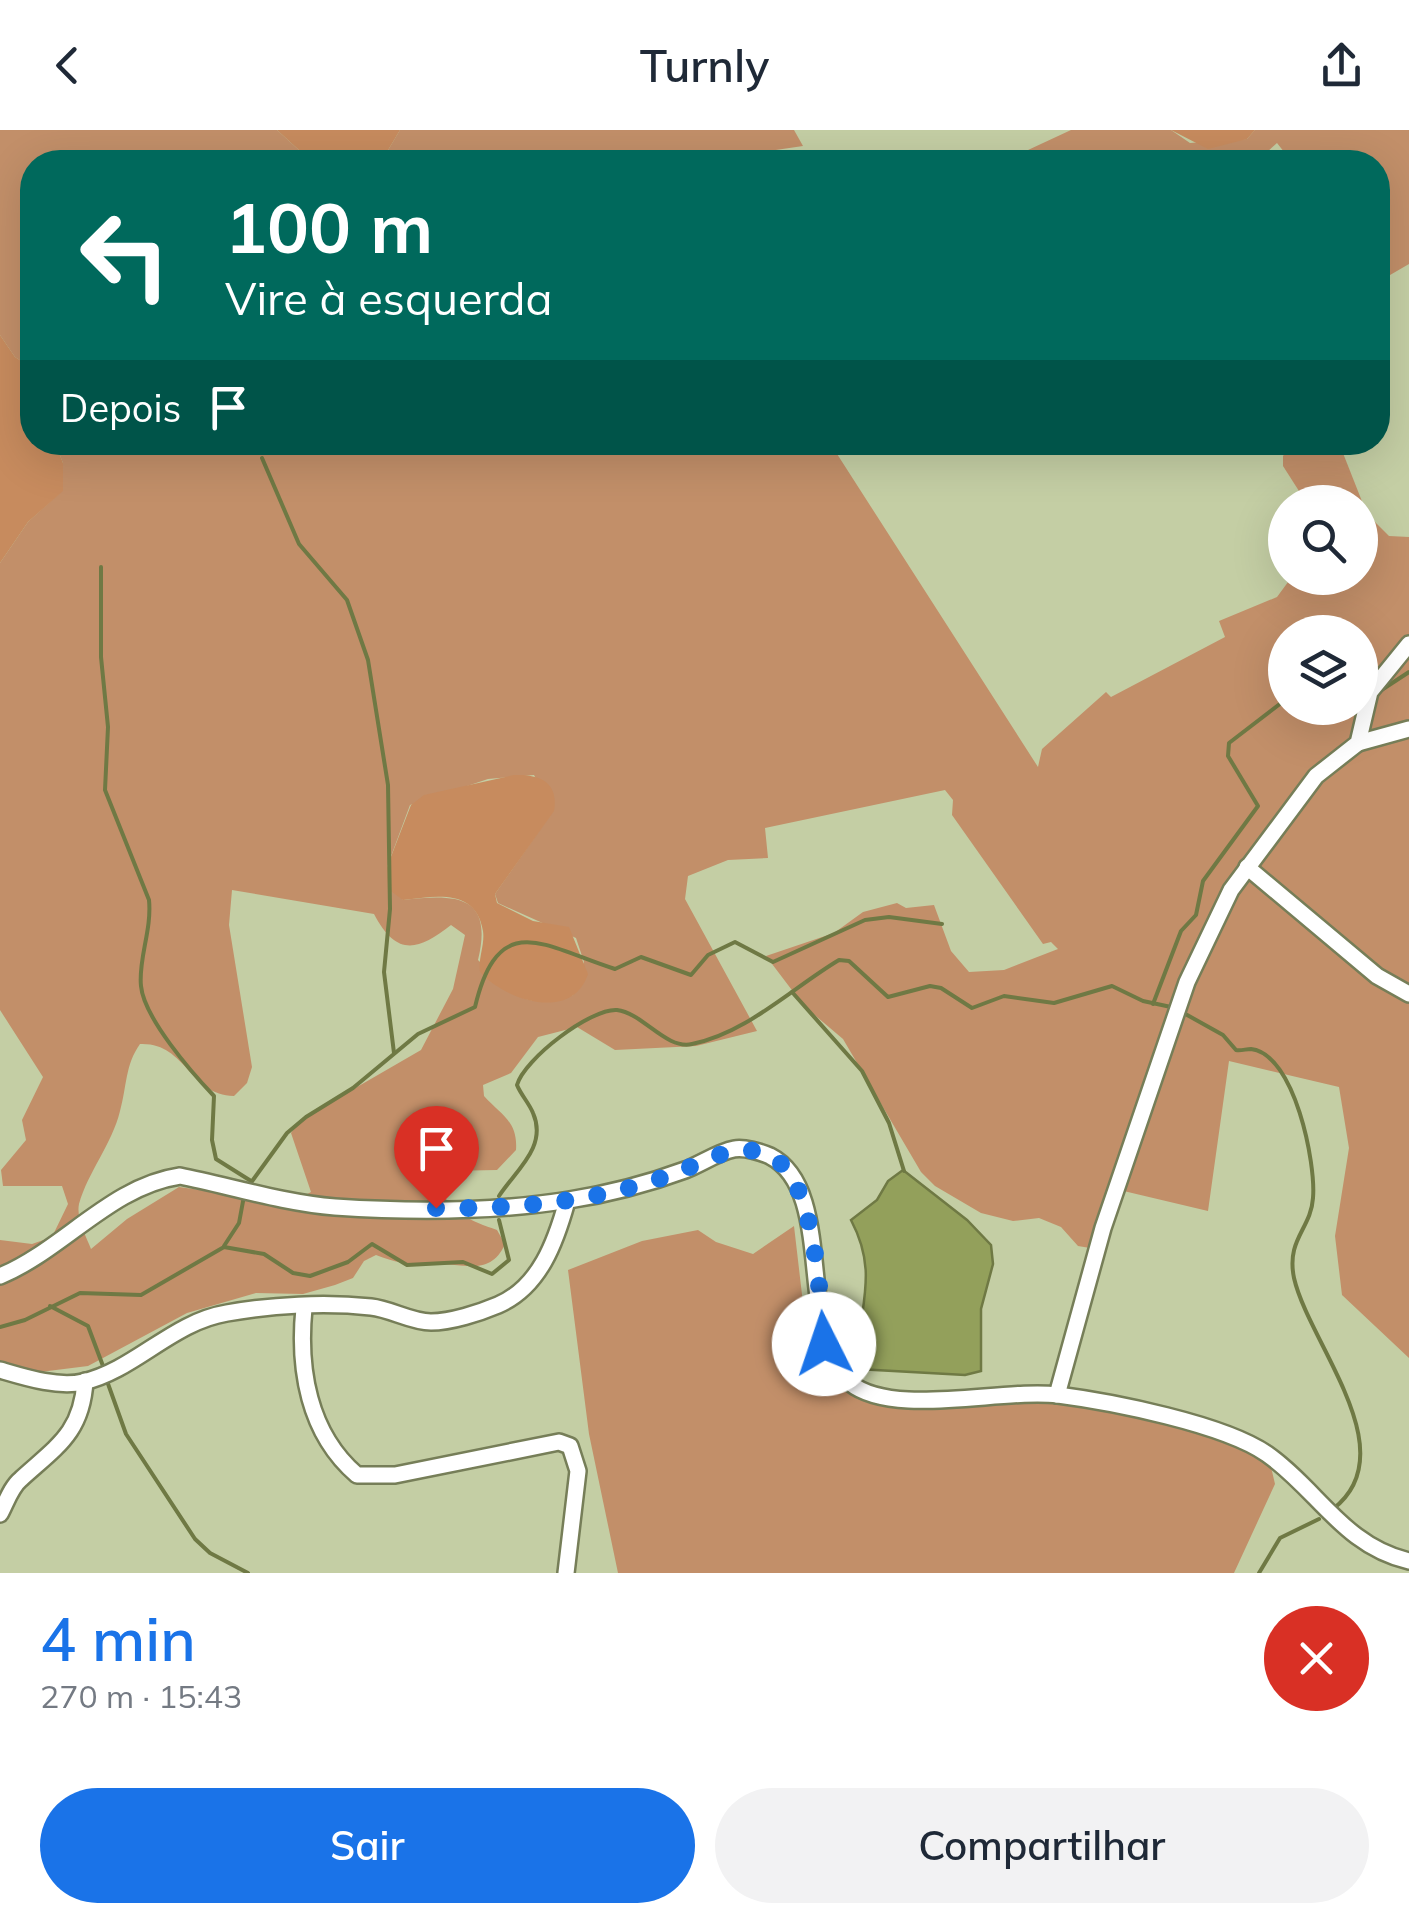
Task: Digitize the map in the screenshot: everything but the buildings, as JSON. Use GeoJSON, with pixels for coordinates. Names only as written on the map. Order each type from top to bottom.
{"type":"FeatureCollection","features":[{"type":"Feature","properties":{"kind":"street"},"geometry":{"type":"LineString","coordinates":[[1358,743],[1370,692],[1409,644]]}},
{"type":"Feature","properties":{"kind":"street"},"geometry":{"type":"LineString","coordinates":[[1058,1395],[1103,1228],[1176,1010],[1231,890],[1316,776],[1358,743],[1409,729]]}},
{"type":"Feature","properties":{"kind":"street"},"geometry":{"type":"LineString","coordinates":[[1247,868],[1377,976],[1409,994]]}},
{"type":"Feature","properties":{"kind":"street"},"geometry":{"type":"LineString","coordinates":[[0,1276],[36,1261],[110,1205],[158,1179],[180,1176],[332,1207],[470,1208],[567,1200],[649,1183],[734,1149],[772,1156],[797,1187],[808,1224],[824,1344],[835,1370],[856,1387],[877,1396],[931,1399],[1058,1395],[1239,1437],[1270,1456],[1360,1542],[1409,1561]]}},
{"type":"Feature","properties":{"kind":"street"},"geometry":{"type":"LineString","coordinates":[[0,1370],[27,1378],[85,1381],[171,1333],[216,1314],[266,1306],[372,1307],[430,1322],[502,1304],[537,1273],[555,1244],[567,1200]]}},
{"type":"Feature","properties":{"kind":"street"},"geometry":{"type":"LineString","coordinates":[[304,1308],[301,1356],[308,1394],[322,1430],[344,1464],[357,1475],[395,1475],[559,1442],[570,1446],[578,1471],[566,1573]]}},
{"type":"Feature","properties":{"kind":"street"},"geometry":{"type":"LineString","coordinates":[[0,1514],[18,1481],[53,1453],[82,1414],[85,1381]]}},
{"type":"Feature","properties":{"kind":"shaded area"},"geometry":{"type":"Polygon","coordinates":[[[0,130],[277,130],[299,150],[20,150],[20,360],[0,335],[0,130]]]}},
{"type":"Feature","properties":{"kind":"shaded area"},"geometry":{"type":"Polygon","coordinates":[[[277,130],[400,130],[388,150],[299,150],[277,130]]]}},
{"type":"Feature","properties":{"kind":"shaded area"},"geometry":{"type":"Polygon","coordinates":[[[400,130],[794,130],[803,146],[776,150],[388,150],[400,130]]]}},
{"type":"Feature","properties":{"kind":"shaded area"},"geometry":{"type":"Polygon","coordinates":[[[1071,130],[1171,130],[1190,143],[1247,139],[1255,130],[1409,130],[1409,264],[1390,275],[1390,150],[1283,150],[1277,143],[1269,150],[1028,150],[1071,130]]]}},
{"type":"Feature","properties":{"kind":"shaded area"},"geometry":{"type":"Polygon","coordinates":[[[1171,130],[1255,130],[1247,139],[1208,149],[1171,130]]]}},
{"type":"Feature","properties":{"kind":"shaded area"},"geometry":{"type":"Polygon","coordinates":[[[0,335],[20,360],[20,455],[60,455],[63,491],[28,522],[0,563],[0,335]]]}},
{"type":"Feature","properties":{"kind":"shaded area"},"geometry":{"type":"Polygon","coordinates":[[[60,455],[838,455],[1038,767],[1042,749],[1106,692],[1111,697],[1225,637],[1219,621],[1278,595],[1378,595],[1378,525],[1389,536],[1409,537],[1409,1358],[1342,1295],[1335,1236],[1349,1148],[1339,1087],[1229,1061],[1208,1211],[1111,1188],[1090,1248],[1078,1246],[1061,1227],[1039,1218],[1013,1221],[981,1213],[935,1186],[921,1172],[843,1039],[804,1006],[766,956],[834,933],[863,912],[897,903],[906,908],[934,905],[951,951],[969,972],[1004,970],[1058,949],[1051,942],[1043,944],[952,815],[953,800],[945,790],[765,828],[768,858],[728,860],[688,876],[685,899],[757,1031],[696,1046],[615,1050],[577,1027],[538,1037],[511,1073],[483,1085],[484,1096],[511,1125],[516,1150],[497,1170],[445,1171],[443,1184],[444,1194],[456,1211],[497,1230],[505,1244],[492,1261],[476,1266],[413,1264],[376,1255],[364,1261],[353,1278],[335,1285],[303,1294],[256,1293],[187,1313],[88,1366],[24,1374],[0,1365],[0,1240],[32,1244],[52,1237],[68,1204],[62,1186],[3,1186],[1,1170],[26,1140],[22,1120],[43,1077],[0,1010],[0,563],[28,522],[62,491],[60,455]],[[534,775],[488,779],[410,805],[387,867],[403,900],[454,899],[475,910],[482,938],[478,960],[510,990],[530,1000],[573,995],[584,962],[576,938],[498,903],[495,894],[553,811],[534,775]],[[232,890],[229,925],[252,1067],[247,1083],[234,1096],[219,1093],[197,1079],[168,1051],[140,1044],[129,1068],[116,1123],[79,1204],[80,1221],[91,1249],[127,1219],[179,1187],[291,1203],[311,1192],[291,1133],[300,1120],[421,1050],[453,989],[465,935],[451,925],[428,941],[399,943],[382,928],[374,914],[232,890]]]}},
{"type":"Feature","properties":{"kind":"shaded area"},"geometry":{"type":"Polygon","coordinates":[[[1284,455],[1344,455],[1356,485],[1295,485],[1283,466],[1284,455]]]}},
{"type":"Feature","properties":{"kind":"shaded area"},"geometry":{"type":"Polygon","coordinates":[[[514,775],[546,782],[554,793],[554,811],[495,894],[497,903],[533,921],[569,927],[588,974],[580,989],[553,1002],[521,998],[480,972],[483,931],[472,907],[453,898],[403,900],[388,889],[387,867],[411,805],[424,795],[514,775]]]}},
{"type":"Feature","properties":{"kind":"shaded area"},"geometry":{"type":"Polygon","coordinates":[[[903,1170],[967,1220],[991,1245],[993,1264],[981,1309],[981,1371],[965,1375],[858,1369],[866,1276],[860,1240],[851,1220],[877,1200],[888,1181],[903,1170]]]}},
{"type":"Feature","properties":{"kind":"shaded area"},"geometry":{"type":"Polygon","coordinates":[[[794,1226],[808,1346],[825,1378],[843,1391],[889,1405],[986,1397],[1082,1402],[1247,1445],[1271,1467],[1275,1484],[1234,1573],[618,1573],[589,1434],[568,1270],[642,1241],[698,1230],[716,1242],[753,1254],[794,1226]]]}},
{"type":"Feature","properties":{"kind":"waterway"},"geometry":{"type":"LineString","coordinates":[[262,458],[299,544],[347,600],[368,660],[388,785],[390,909],[384,972],[394,1053]]}},
{"type":"Feature","properties":{"kind":"waterway"},"geometry":{"type":"LineString","coordinates":[[101,567],[101,657],[108,727],[105,790],[149,900],[141,976],[144,999],[170,1044],[214,1096],[212,1140],[216,1159],[251,1181]]}},
{"type":"Feature","properties":{"kind":"waterway"},"geometry":{"type":"LineString","coordinates":[[1380,691],[1409,672]]}},
{"type":"Feature","properties":{"kind":"waterway"},"geometry":{"type":"LineString","coordinates":[[1153,1004],[1181,931],[1196,915],[1203,881],[1258,806],[1228,756],[1229,743],[1268,713]]}},
{"type":"Feature","properties":{"kind":"waterway"},"geometry":{"type":"LineString","coordinates":[[250,1184],[287,1133],[306,1117],[353,1088],[418,1034],[475,1007],[485,976],[497,956],[511,945],[546,945],[615,969],[641,957],[691,975],[708,955],[735,942],[773,962],[865,920],[889,917],[942,924]]}},
{"type":"Feature","properties":{"kind":"waterway"},"geometry":{"type":"LineString","coordinates":[[499,1196],[528,1158],[536,1137],[533,1113],[517,1085],[522,1074],[560,1037],[606,1012],[627,1013],[673,1042],[692,1044],[750,1020],[839,960],[849,961],[888,997],[930,986],[941,988],[972,1008],[1004,996],[1054,1003],[1112,986],[1143,1001],[1171,1007]]}},
{"type":"Feature","properties":{"kind":"waterway"},"geometry":{"type":"LineString","coordinates":[[792,992],[862,1071],[889,1123],[904,1171]]}},
{"type":"Feature","properties":{"kind":"waterway"},"geometry":{"type":"LineString","coordinates":[[1180,1011],[1223,1035],[1236,1050],[1251,1049],[1266,1055],[1280,1070],[1300,1113],[1311,1161],[1313,1198],[1293,1253],[1294,1278],[1347,1397],[1357,1428],[1360,1458],[1353,1485],[1333,1509]]}},
{"type":"Feature","properties":{"kind":"waterway"},"geometry":{"type":"LineString","coordinates":[[224,1246],[239,1223],[244,1196]]}},
{"type":"Feature","properties":{"kind":"waterway"},"geometry":{"type":"LineString","coordinates":[[0,1327],[25,1320],[80,1293],[141,1295],[224,1247],[264,1254],[293,1273],[310,1276],[348,1262],[372,1244],[407,1265],[463,1262],[492,1274],[509,1260],[499,1220]]}},
{"type":"Feature","properties":{"kind":"waterway"},"geometry":{"type":"LineString","coordinates":[[50,1306],[88,1326],[103,1366]]}},
{"type":"Feature","properties":{"kind":"waterway"},"geometry":{"type":"LineString","coordinates":[[107,1381],[126,1434],[195,1539],[210,1553],[248,1573]]}},
{"type":"Feature","properties":{"kind":"waterway"},"geometry":{"type":"LineString","coordinates":[[1259,1573],[1280,1538],[1319,1519]]}},
{"type":"Feature","properties":{"kind":"route"},"geometry":{"type":"LineString","coordinates":[[436,1208],[567,1200],[649,1183],[734,1149],[772,1156],[786,1168],[797,1187],[808,1224],[820,1286],[824,1344]]}}]}
